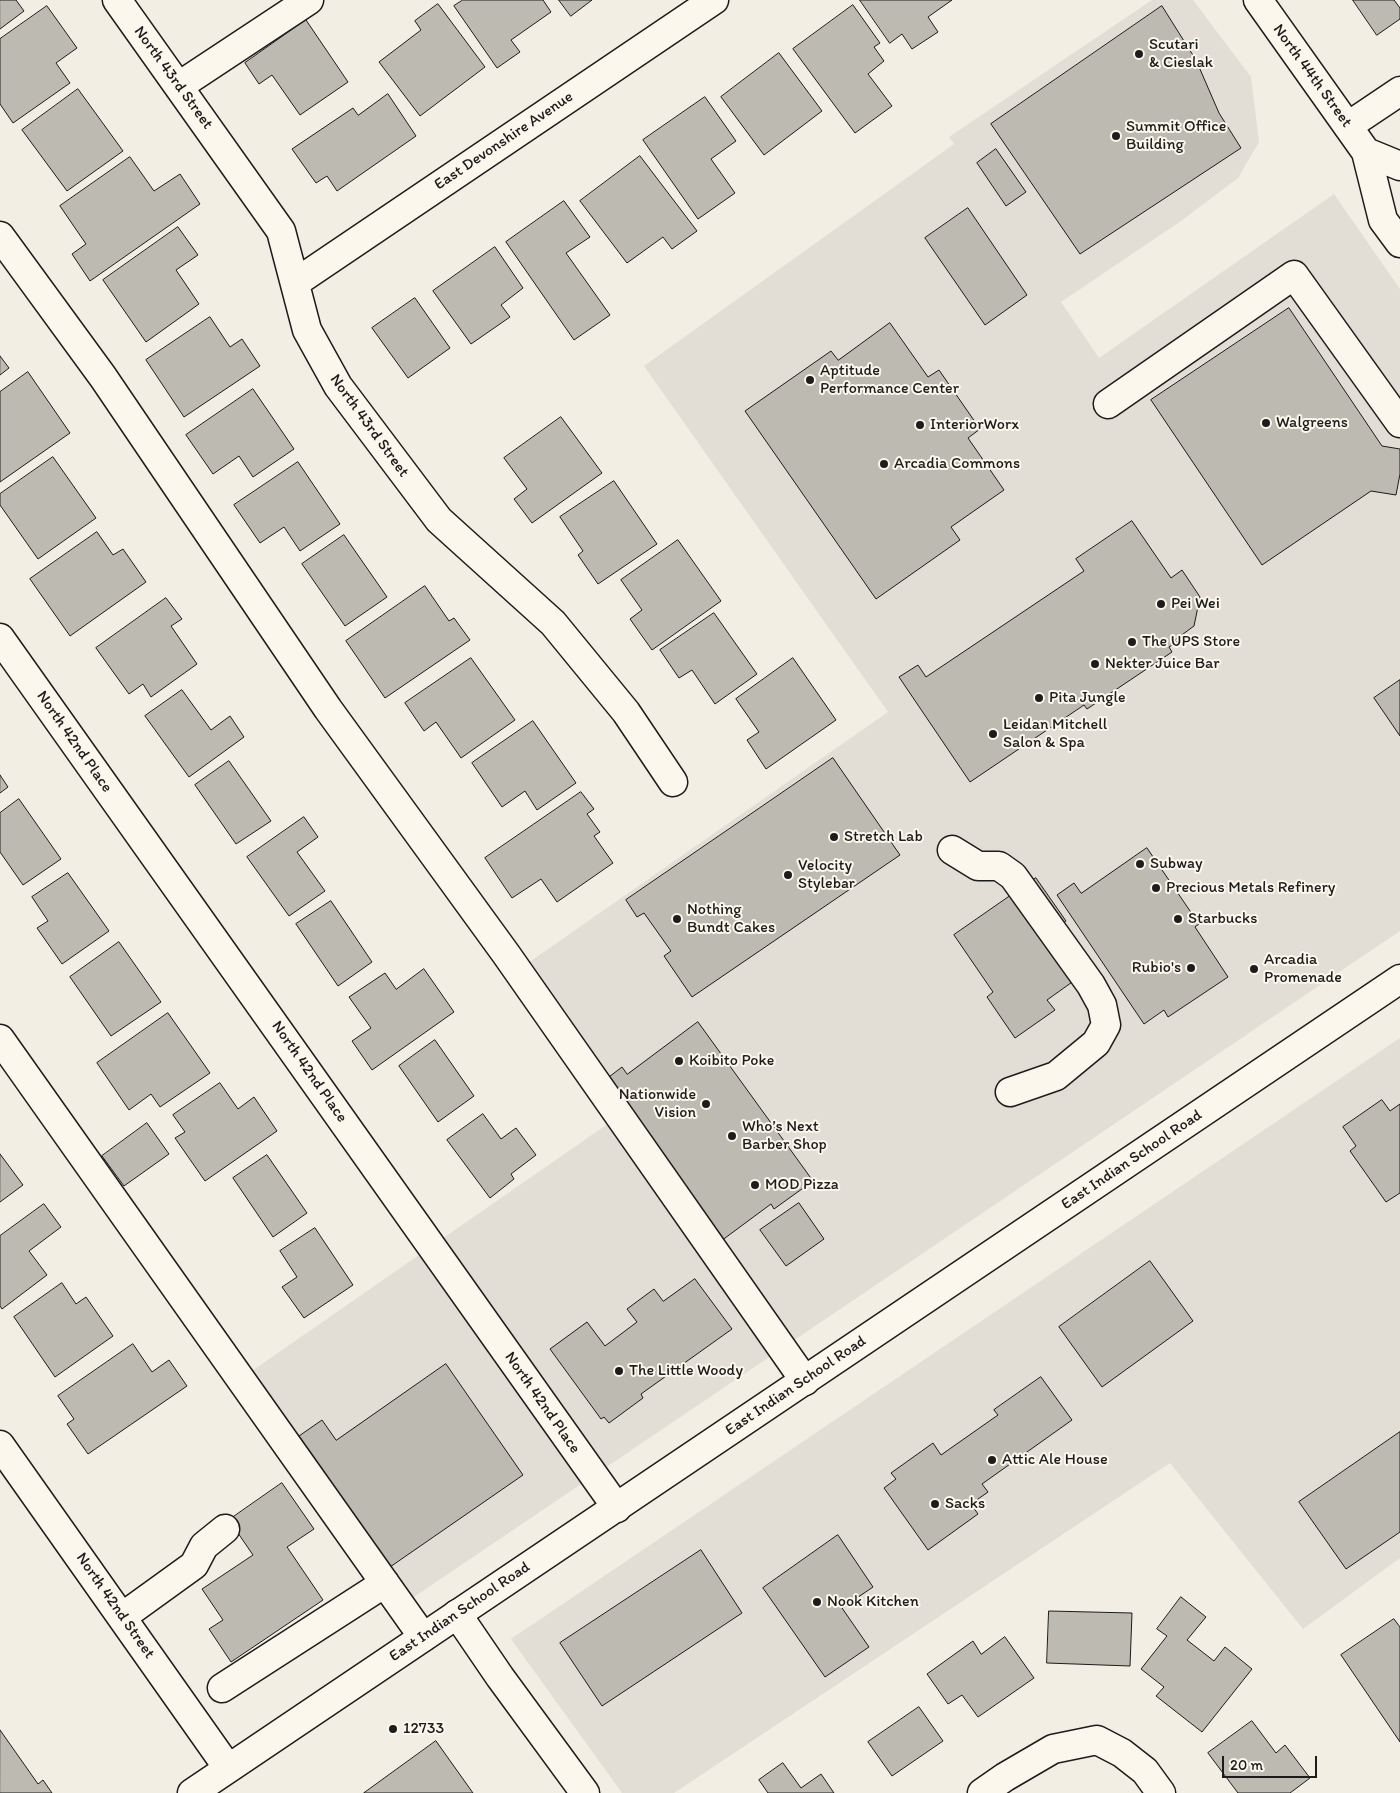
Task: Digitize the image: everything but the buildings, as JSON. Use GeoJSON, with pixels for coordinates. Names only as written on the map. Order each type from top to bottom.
{"type":"FeatureCollection","features":[{"type":"Feature","properties":{"kind":"street","name":"North 43rd Street"},"geometry":{"type":"LineString","coordinates":[[117,0],[281,231],[307,330],[338,386],[440,520],[553,623],[626,712],[673,782]]}},
{"type":"Feature","properties":{"kind":"street"},"geometry":{"type":"LineString","coordinates":[[179,86],[309,0]]}},
{"type":"Feature","properties":{"kind":"street","name":"East Devonshire Avenue"},"geometry":{"type":"LineString","coordinates":[[295,283],[714,0]]}},
{"type":"Feature","properties":{"kind":"street","name":"North 44th Street"},"geometry":{"type":"LineString","coordinates":[[1258,0],[1366,152],[1383,220],[1400,243]]}},
{"type":"Feature","properties":{"kind":"street"},"geometry":{"type":"LineString","coordinates":[[1348,126],[1400,92]]}},
{"type":"Feature","properties":{"kind":"street"},"geometry":{"type":"LineString","coordinates":[[1366,152],[1400,166]]}},
{"type":"Feature","properties":{"kind":"street"},"geometry":{"type":"LineString","coordinates":[[0,236],[103,377],[328,709],[506,954],[805,1381]]}},
{"type":"Feature","properties":{"kind":"street"},"geometry":{"type":"LineString","coordinates":[[1108,404],[1294,275],[1400,423]]}},
{"type":"Feature","properties":{"kind":"street","name":"North 42nd Place"},"geometry":{"type":"LineString","coordinates":[[0,638],[616,1508]]}},
{"type":"Feature","properties":{"kind":"street"},"geometry":{"type":"LineString","coordinates":[[952,850],[978,866],[998,866],[1013,876],[1091,985],[1102,1006],[1106,1025],[1096,1043],[1056,1076],[1010,1092]]}},
{"type":"Feature","properties":{"kind":"street","name":"East Indian School Road"},"geometry":{"type":"LineString","coordinates":[[192,1793],[1400,979]]}},
{"type":"Feature","properties":{"kind":"street"},"geometry":{"type":"LineString","coordinates":[[0,1038],[423,1637]]}},
{"type":"Feature","properties":{"kind":"street","name":"North 42nd Street"},"geometry":{"type":"LineString","coordinates":[[0,1445],[8,1472],[122,1617],[228,1768]]}},
{"type":"Feature","properties":{"kind":"street"},"geometry":{"type":"LineString","coordinates":[[122,1617],[194,1565],[204,1546],[225,1529]]}},
{"type":"Feature","properties":{"kind":"street"},"geometry":{"type":"LineString","coordinates":[[222,1688],[385,1583]]}},
{"type":"Feature","properties":{"kind":"street"},"geometry":{"type":"LineString","coordinates":[[457,1614],[500,1677],[586,1793]]}},
{"type":"Feature","properties":{"kind":"street"},"geometry":{"type":"LineString","coordinates":[[982,1793],[1053,1749],[1097,1740],[1122,1753],[1145,1771],[1160,1793]]}},
{"type":"Feature","properties":{"kind":"shaded area"},"geometry":{"type":"Polygon","coordinates":[[[1152,0],[1193,0],[1251,77],[1259,142],[1238,178],[1181,221],[1061,302],[1099,358],[1334,194],[1400,289],[1400,931],[408,1601],[249,1373],[622,1114],[594,1072],[602,1065],[528,963],[888,712],[644,366],[954,144],[949,137],[1152,0]]]}},
{"type":"Feature","properties":{"kind":"shaded area"},"geometry":{"type":"Polygon","coordinates":[[[1400,1038],[1400,1558],[1303,1629],[1170,1463],[674,1793],[622,1793],[511,1639],[1400,1038]]]}},
{"type":"Feature","properties":{"kind":"place","name":"Scutari & Cieslak"},"geometry":{"type":"Point","coordinates":[1139,54]}},
{"type":"Feature","properties":{"kind":"place","name":"Summit Office Building"},"geometry":{"type":"Point","coordinates":[1116,136]}},
{"type":"Feature","properties":{"kind":"place","name":"Aptitude Performance Center"},"geometry":{"type":"Point","coordinates":[810,380]}},
{"type":"Feature","properties":{"kind":"place","name":"Walgreens"},"geometry":{"type":"Point","coordinates":[1266,423]}},
{"type":"Feature","properties":{"kind":"place","name":"InteriorWorx"},"geometry":{"type":"Point","coordinates":[920,425]}},
{"type":"Feature","properties":{"kind":"place","name":"Arcadia Commons"},"geometry":{"type":"Point","coordinates":[884,464]}},
{"type":"Feature","properties":{"kind":"place","name":"Pei Wei"},"geometry":{"type":"Point","coordinates":[1161,604]}},
{"type":"Feature","properties":{"kind":"place","name":"The UPS Store"},"geometry":{"type":"Point","coordinates":[1132,642]}},
{"type":"Feature","properties":{"kind":"place","name":"Nekter Juice Bar"},"geometry":{"type":"Point","coordinates":[1095,664]}},
{"type":"Feature","properties":{"kind":"place","name":"Pita Jungle"},"geometry":{"type":"Point","coordinates":[1039,698]}},
{"type":"Feature","properties":{"kind":"place","name":"Leidan Mitchell Salon & Spa"},"geometry":{"type":"Point","coordinates":[993,734]}},
{"type":"Feature","properties":{"kind":"place","name":"Stretch Lab"},"geometry":{"type":"Point","coordinates":[834,837]}},
{"type":"Feature","properties":{"kind":"place","name":"Subway"},"geometry":{"type":"Point","coordinates":[1140,864]}},
{"type":"Feature","properties":{"kind":"place","name":"Velocity Stylebar"},"geometry":{"type":"Point","coordinates":[788,875]}},
{"type":"Feature","properties":{"kind":"place","name":"Precious Metals Refinery"},"geometry":{"type":"Point","coordinates":[1156,888]}},
{"type":"Feature","properties":{"kind":"place","name":"Nothing Bundt Cakes"},"geometry":{"type":"Point","coordinates":[677,919]}},
{"type":"Feature","properties":{"kind":"place","name":"Starbucks"},"geometry":{"type":"Point","coordinates":[1178,919]}},
{"type":"Feature","properties":{"kind":"place","name":"Rubio's"},"geometry":{"type":"Point","coordinates":[1191,968]}},
{"type":"Feature","properties":{"kind":"place","name":"Arcadia Promenade"},"geometry":{"type":"Point","coordinates":[1254,969]}},
{"type":"Feature","properties":{"kind":"place","name":"Koibito Poke"},"geometry":{"type":"Point","coordinates":[679,1061]}},
{"type":"Feature","properties":{"kind":"place","name":"Nationwide Vision"},"geometry":{"type":"Point","coordinates":[706,1104]}},
{"type":"Feature","properties":{"kind":"place","name":"Who’s Next Barber Shop"},"geometry":{"type":"Point","coordinates":[732,1136]}},
{"type":"Feature","properties":{"kind":"place","name":"MOD Pizza"},"geometry":{"type":"Point","coordinates":[755,1185]}},
{"type":"Feature","properties":{"kind":"place","name":"The Little Woody"},"geometry":{"type":"Point","coordinates":[619,1371]}},
{"type":"Feature","properties":{"kind":"place","name":"Attic Ale House"},"geometry":{"type":"Point","coordinates":[992,1460]}},
{"type":"Feature","properties":{"kind":"place","name":"Sacks"},"geometry":{"type":"Point","coordinates":[935,1504]}},
{"type":"Feature","properties":{"kind":"place","name":"Nook Kitchen"},"geometry":{"type":"Point","coordinates":[817,1602]}},
{"type":"Feature","properties":{"kind":"place","name":"12733"},"geometry":{"type":"Point","coordinates":[393,1729]}}]}
